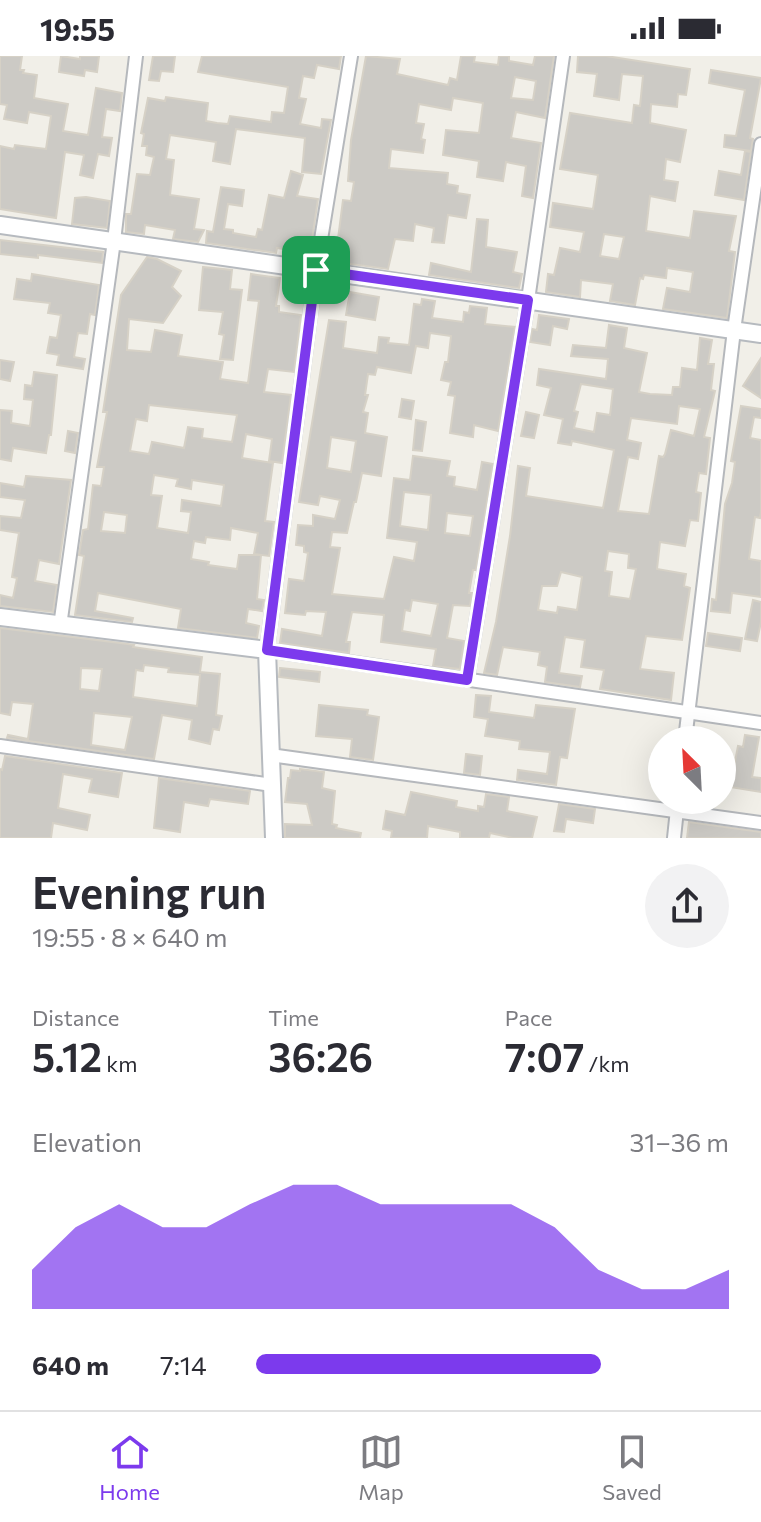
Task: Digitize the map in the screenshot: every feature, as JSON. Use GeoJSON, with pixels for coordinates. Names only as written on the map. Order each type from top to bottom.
{"type":"FeatureCollection","features":[{"type":"Feature","properties":{"kind":"street"},"geometry":{"type":"LineString","coordinates":[[60,626],[114,241],[136,56]]}},
{"type":"Feature","properties":{"kind":"street"},"geometry":{"type":"LineString","coordinates":[[274,838],[267,650],[316,270],[351,56]]}},
{"type":"Feature","properties":{"kind":"street"},"geometry":{"type":"LineString","coordinates":[[467,680],[528,300],[563,56]]}},
{"type":"Feature","properties":{"kind":"street"},"geometry":{"type":"LineString","coordinates":[[687,726],[734,330],[761,144]]}},
{"type":"Feature","properties":{"kind":"street"},"geometry":{"type":"LineString","coordinates":[[0,225],[761,334]]}},
{"type":"Feature","properties":{"kind":"street"},"geometry":{"type":"LineString","coordinates":[[0,617],[267,650],[761,723]]}},
{"type":"Feature","properties":{"kind":"street"},"geometry":{"type":"LineString","coordinates":[[0,746],[272,785]]}},
{"type":"Feature","properties":{"kind":"street"},"geometry":{"type":"LineString","coordinates":[[270,755],[648,802]]}},
{"type":"Feature","properties":{"kind":"street"},"geometry":{"type":"LineString","coordinates":[[674,838],[676,814]]}},
{"type":"Feature","properties":{"kind":"street"},"geometry":{"type":"LineString","coordinates":[[717,814],[761,823]]}},
{"type":"Feature","properties":{"kind":"building"},"geometry":{"type":"Polygon","coordinates":[[[0,56],[22,56],[20,70],[37,75],[34,98],[68,104],[63,131],[88,135],[96,88],[122,93],[120,111],[106,109],[102,137],[112,138],[109,156],[98,154],[93,178],[80,175],[84,155],[65,152],[56,218],[0,209],[0,146],[46,149],[51,116],[29,112],[27,123],[4,119],[7,105],[0,104],[0,56]]]}},
{"type":"Feature","properties":{"kind":"building"},"geometry":{"type":"Polygon","coordinates":[[[61,56],[80,59],[80,56],[99,56],[97,72],[85,70],[84,76],[59,72],[61,56]]]}},
{"type":"Feature","properties":{"kind":"building"},"geometry":{"type":"Polygon","coordinates":[[[153,56],[175,56],[173,72],[161,71],[159,81],[149,80],[153,56]]]}},
{"type":"Feature","properties":{"kind":"building"},"geometry":{"type":"Polygon","coordinates":[[[202,56],[341,56],[339,69],[317,65],[314,78],[303,76],[299,98],[306,99],[300,124],[321,128],[322,119],[331,120],[321,174],[302,172],[305,138],[236,129],[230,164],[213,161],[216,142],[170,135],[166,159],[174,160],[170,195],[199,199],[194,229],[204,230],[198,242],[173,239],[175,230],[145,225],[144,234],[126,232],[126,214],[131,214],[137,174],[150,175],[154,157],[146,155],[147,146],[142,146],[144,134],[141,133],[148,98],[165,101],[166,97],[208,103],[206,121],[217,123],[228,124],[230,116],[271,122],[272,112],[284,113],[288,87],[198,72],[202,56]]]}},
{"type":"Feature","properties":{"kind":"building"},"geometry":{"type":"Polygon","coordinates":[[[366,56],[400,59],[397,74],[448,85],[450,78],[457,80],[461,56],[475,56],[474,62],[498,65],[499,56],[509,56],[509,61],[533,65],[535,56],[554,56],[545,118],[516,112],[511,138],[541,143],[533,198],[522,196],[526,166],[506,162],[503,181],[477,177],[479,161],[443,155],[446,130],[479,133],[483,103],[453,98],[451,110],[419,104],[416,123],[424,124],[421,139],[425,140],[423,153],[391,149],[389,168],[448,173],[447,184],[458,186],[457,193],[470,195],[466,218],[448,215],[444,243],[432,242],[434,228],[415,224],[413,241],[395,239],[388,269],[335,262],[343,200],[351,201],[354,182],[348,181],[351,140],[366,56]],[[515,77],[511,98],[533,100],[536,81],[515,77]]]}},
{"type":"Feature","properties":{"kind":"building"},"geometry":{"type":"Polygon","coordinates":[[[578,56],[606,56],[690,69],[686,95],[678,94],[677,107],[651,104],[650,123],[686,130],[680,162],[666,159],[664,180],[678,182],[675,201],[650,196],[646,231],[690,238],[694,211],[736,216],[729,251],[735,252],[727,318],[663,309],[667,288],[690,292],[693,272],[667,268],[666,278],[644,275],[643,279],[640,278],[635,305],[610,301],[613,284],[581,280],[580,297],[546,292],[548,274],[554,275],[560,248],[580,252],[584,232],[550,227],[553,203],[593,209],[598,175],[560,169],[570,113],[632,123],[634,105],[640,106],[643,76],[622,74],[619,100],[594,96],[597,74],[577,72],[578,56]],[[604,234],[600,256],[619,259],[624,237],[604,234]]]}},
{"type":"Feature","properties":{"kind":"building"},"geometry":{"type":"Polygon","coordinates":[[[711,70],[761,78],[750,138],[753,139],[751,151],[724,147],[725,135],[736,136],[745,90],[709,83],[711,70]]]}},
{"type":"Feature","properties":{"kind":"building"},"geometry":{"type":"Polygon","coordinates":[[[745,151],[751,152],[744,200],[715,195],[719,171],[741,175],[745,151]]]}},
{"type":"Feature","properties":{"kind":"building"},"geometry":{"type":"Polygon","coordinates":[[[291,171],[303,175],[297,196],[318,199],[310,253],[277,248],[276,253],[206,243],[207,231],[213,232],[221,187],[244,190],[242,206],[228,204],[224,229],[256,237],[258,229],[262,230],[269,195],[284,198],[291,171]]]}},
{"type":"Feature","properties":{"kind":"building"},"geometry":{"type":"Polygon","coordinates":[[[75,198],[110,201],[107,228],[72,224],[75,198]]]}},
{"type":"Feature","properties":{"kind":"building"},"geometry":{"type":"Polygon","coordinates":[[[477,219],[488,220],[486,247],[517,252],[513,272],[522,274],[519,288],[429,275],[431,263],[471,272],[477,219]]]}},
{"type":"Feature","properties":{"kind":"building"},"geometry":{"type":"Polygon","coordinates":[[[0,240],[103,252],[102,263],[0,254],[0,240]]]}},
{"type":"Feature","properties":{"kind":"building"},"geometry":{"type":"Polygon","coordinates":[[[147,257],[181,271],[172,287],[181,296],[163,323],[129,319],[127,350],[151,352],[155,330],[182,335],[178,356],[223,362],[220,379],[248,383],[259,301],[248,300],[251,274],[280,278],[276,306],[279,306],[279,312],[301,315],[294,372],[268,369],[264,392],[291,395],[282,463],[269,461],[272,439],[246,434],[242,458],[273,463],[265,521],[274,522],[269,556],[254,554],[258,533],[231,528],[230,540],[206,537],[205,543],[194,541],[191,559],[237,569],[239,555],[261,555],[257,599],[264,600],[262,611],[248,609],[246,623],[259,626],[257,638],[178,628],[181,609],[98,593],[95,611],[133,618],[132,622],[75,615],[84,556],[79,555],[83,530],[88,529],[93,485],[101,486],[104,467],[97,467],[121,295],[147,257]],[[149,405],[147,421],[136,419],[130,451],[149,454],[152,442],[184,448],[188,427],[203,429],[202,438],[232,442],[237,415],[149,405]],[[154,475],[151,495],[162,496],[157,528],[188,533],[191,512],[181,511],[182,500],[221,506],[224,485],[192,480],[191,489],[176,486],[178,479],[154,475]],[[104,512],[101,531],[125,533],[127,515],[104,512]]]}},
{"type":"Feature","properties":{"kind":"building"},"geometry":{"type":"Polygon","coordinates":[[[203,267],[232,270],[230,289],[242,290],[233,360],[220,359],[224,335],[219,334],[223,312],[199,310],[203,267]]]}},
{"type":"Feature","properties":{"kind":"building"},"geometry":{"type":"Polygon","coordinates":[[[32,274],[99,285],[95,315],[90,314],[87,334],[78,333],[74,357],[85,359],[83,369],[57,365],[59,355],[47,353],[50,337],[57,338],[61,315],[48,313],[50,303],[14,299],[17,279],[31,281],[32,274]]]}},
{"type":"Feature","properties":{"kind":"building"},"geometry":{"type":"Polygon","coordinates":[[[350,292],[379,297],[375,320],[346,315],[350,292]]]}},
{"type":"Feature","properties":{"kind":"building"},"geometry":{"type":"Polygon","coordinates":[[[422,299],[435,301],[432,318],[463,322],[464,312],[469,313],[470,306],[487,308],[485,324],[515,327],[498,431],[474,425],[473,437],[450,433],[455,396],[448,395],[451,382],[441,380],[445,362],[448,362],[451,336],[430,333],[428,348],[416,346],[411,373],[377,367],[375,375],[368,374],[365,395],[368,395],[363,412],[368,413],[365,433],[387,437],[381,476],[362,473],[347,533],[332,532],[330,547],[340,548],[332,594],[384,599],[394,557],[414,561],[417,542],[387,538],[394,478],[410,480],[413,456],[450,461],[447,476],[455,477],[454,486],[477,490],[482,462],[493,464],[476,570],[473,570],[469,593],[472,593],[470,606],[453,605],[447,638],[464,641],[460,669],[433,666],[436,649],[381,642],[384,615],[352,612],[346,642],[350,642],[349,653],[280,643],[282,629],[322,636],[326,612],[306,611],[305,615],[285,613],[289,579],[304,581],[308,553],[304,552],[304,546],[296,545],[298,525],[313,526],[313,515],[335,519],[340,500],[320,496],[318,505],[299,502],[329,320],[346,322],[343,348],[377,353],[379,337],[389,338],[388,343],[409,345],[414,304],[421,305],[422,299]],[[331,437],[327,468],[351,472],[356,441],[331,437]],[[404,492],[400,526],[428,530],[431,495],[404,492]],[[447,513],[445,533],[470,536],[473,516],[447,513]],[[412,600],[410,611],[405,610],[402,631],[431,636],[438,604],[412,600]]]}},
{"type":"Feature","properties":{"kind":"building"},"geometry":{"type":"Polygon","coordinates":[[[539,315],[569,319],[567,329],[553,326],[550,345],[530,342],[532,329],[537,330],[539,315]]]}},
{"type":"Feature","properties":{"kind":"building"},"geometry":{"type":"Polygon","coordinates":[[[609,325],[627,328],[624,348],[647,353],[639,392],[672,395],[673,387],[680,387],[682,368],[697,370],[700,338],[712,340],[708,364],[714,364],[711,390],[715,391],[704,437],[710,438],[706,474],[699,473],[696,492],[701,493],[698,521],[690,520],[685,546],[660,542],[657,569],[686,574],[684,586],[690,588],[682,640],[646,636],[640,669],[674,673],[671,700],[600,689],[604,670],[581,667],[585,640],[565,637],[559,673],[582,676],[580,687],[545,682],[547,667],[538,665],[540,652],[503,647],[497,675],[484,673],[496,622],[518,466],[530,468],[526,496],[603,508],[614,450],[572,441],[571,445],[558,443],[563,419],[544,415],[551,388],[537,385],[539,369],[606,379],[608,359],[571,356],[573,345],[606,348],[609,325]],[[581,384],[574,411],[578,412],[574,428],[594,432],[597,413],[610,415],[613,389],[581,384]],[[679,406],[677,424],[631,418],[627,440],[641,443],[638,459],[628,457],[618,511],[649,514],[659,456],[665,454],[671,430],[694,436],[700,409],[679,406]],[[608,551],[605,571],[612,572],[609,596],[630,599],[636,569],[628,568],[629,554],[608,551]],[[561,572],[557,586],[542,586],[538,610],[557,613],[558,607],[577,610],[582,577],[561,572]]]}},
{"type":"Feature","properties":{"kind":"building"},"geometry":{"type":"Polygon","coordinates":[[[761,358],[761,398],[743,386],[761,358]]]}},
{"type":"Feature","properties":{"kind":"building"},"geometry":{"type":"Polygon","coordinates":[[[0,360],[14,362],[10,381],[0,379],[0,360]]]}},
{"type":"Feature","properties":{"kind":"building"},"geometry":{"type":"Polygon","coordinates":[[[34,372],[57,375],[51,435],[46,453],[13,448],[11,461],[0,459],[0,410],[12,411],[11,423],[30,426],[33,400],[24,399],[25,385],[32,386],[34,372]]]}},
{"type":"Feature","properties":{"kind":"building"},"geometry":{"type":"Polygon","coordinates":[[[402,399],[414,401],[411,419],[399,417],[402,399]]]}},
{"type":"Feature","properties":{"kind":"building"},"geometry":{"type":"Polygon","coordinates":[[[741,406],[761,409],[761,418],[754,417],[750,438],[761,440],[761,512],[760,518],[755,517],[749,559],[761,561],[761,597],[732,593],[730,613],[711,611],[712,599],[716,600],[725,504],[732,483],[735,462],[731,461],[741,406]]]}},
{"type":"Feature","properties":{"kind":"building"},"geometry":{"type":"Polygon","coordinates":[[[526,412],[539,415],[534,438],[521,436],[526,412]]]}},
{"type":"Feature","properties":{"kind":"building"},"geometry":{"type":"Polygon","coordinates":[[[416,420],[426,422],[422,451],[413,450],[416,420]]]}},
{"type":"Feature","properties":{"kind":"building"},"geometry":{"type":"Polygon","coordinates":[[[68,431],[78,433],[75,453],[65,451],[68,431]]]}},
{"type":"Feature","properties":{"kind":"building"},"geometry":{"type":"Polygon","coordinates":[[[26,476],[71,480],[59,564],[39,560],[35,581],[57,585],[53,612],[0,606],[0,595],[13,598],[17,578],[12,577],[19,533],[0,530],[0,516],[21,518],[25,500],[0,497],[0,483],[24,487],[26,476]]]}},
{"type":"Feature","properties":{"kind":"building"},"geometry":{"type":"Polygon","coordinates":[[[753,600],[761,602],[757,641],[745,639],[753,600]]]}},
{"type":"Feature","properties":{"kind":"building"},"geometry":{"type":"Polygon","coordinates":[[[0,628],[202,657],[200,672],[220,674],[216,715],[222,716],[219,730],[213,729],[210,744],[189,739],[192,720],[162,715],[154,759],[7,738],[8,735],[28,739],[33,704],[12,702],[10,715],[0,713],[0,628]],[[144,665],[143,671],[136,670],[133,697],[197,706],[200,675],[168,672],[169,668],[144,665]],[[81,668],[80,689],[99,691],[102,669],[81,668]],[[94,713],[91,745],[125,750],[132,717],[94,713]]]}},
{"type":"Feature","properties":{"kind":"building"},"geometry":{"type":"Polygon","coordinates":[[[708,633],[742,638],[740,651],[706,646],[708,633]]]}},
{"type":"Feature","properties":{"kind":"building"},"geometry":{"type":"Polygon","coordinates":[[[280,668],[320,672],[319,682],[279,677],[280,668]]]}},
{"type":"Feature","properties":{"kind":"building"},"geometry":{"type":"Polygon","coordinates":[[[476,695],[491,696],[489,712],[534,718],[536,705],[575,709],[567,758],[560,757],[556,785],[517,780],[518,770],[547,774],[550,752],[519,749],[520,741],[485,736],[488,719],[474,717],[476,695]]]}},
{"type":"Feature","properties":{"kind":"building"},"geometry":{"type":"Polygon","coordinates":[[[319,705],[368,710],[367,715],[379,717],[373,760],[350,757],[352,739],[316,736],[319,705]]]}},
{"type":"Feature","properties":{"kind":"building"},"geometry":{"type":"Polygon","coordinates":[[[745,735],[759,737],[752,777],[761,778],[761,792],[736,788],[736,756],[738,746],[743,747],[745,735]]]}},
{"type":"Feature","properties":{"kind":"building"},"geometry":{"type":"Polygon","coordinates":[[[466,754],[482,756],[480,775],[464,773],[466,754]]]}},
{"type":"Feature","properties":{"kind":"building"},"geometry":{"type":"Polygon","coordinates":[[[5,756],[122,773],[118,797],[89,792],[92,779],[63,774],[58,808],[90,815],[87,830],[53,823],[51,838],[0,838],[0,769],[5,756]]]}},
{"type":"Feature","properties":{"kind":"building"},"geometry":{"type":"Polygon","coordinates":[[[291,770],[324,772],[322,788],[335,791],[332,824],[337,825],[336,828],[361,833],[360,838],[285,838],[285,824],[312,825],[307,804],[285,802],[291,770]]]}},
{"type":"Feature","properties":{"kind":"building"},"geometry":{"type":"Polygon","coordinates":[[[159,778],[250,791],[248,804],[210,799],[208,806],[184,802],[180,832],[154,828],[159,778]]]}},
{"type":"Feature","properties":{"kind":"building"},"geometry":{"type":"Polygon","coordinates":[[[411,792],[457,801],[456,807],[478,811],[478,806],[484,807],[486,794],[509,797],[507,811],[537,817],[532,838],[490,833],[489,838],[460,838],[460,832],[428,826],[427,838],[391,838],[392,831],[383,829],[386,811],[405,815],[411,792]]]}},
{"type":"Feature","properties":{"kind":"building"},"geometry":{"type":"Polygon","coordinates":[[[559,804],[595,809],[593,823],[566,819],[564,832],[554,831],[559,804]]]}},
{"type":"Feature","properties":{"kind":"building"},"geometry":{"type":"Polygon","coordinates":[[[689,822],[761,832],[761,838],[687,838],[689,822]]]}},
{"type":"Feature","properties":{"kind":"route"},"geometry":{"type":"LineString","coordinates":[[316,270],[528,300],[467,680],[267,650],[316,270]]}}]}
